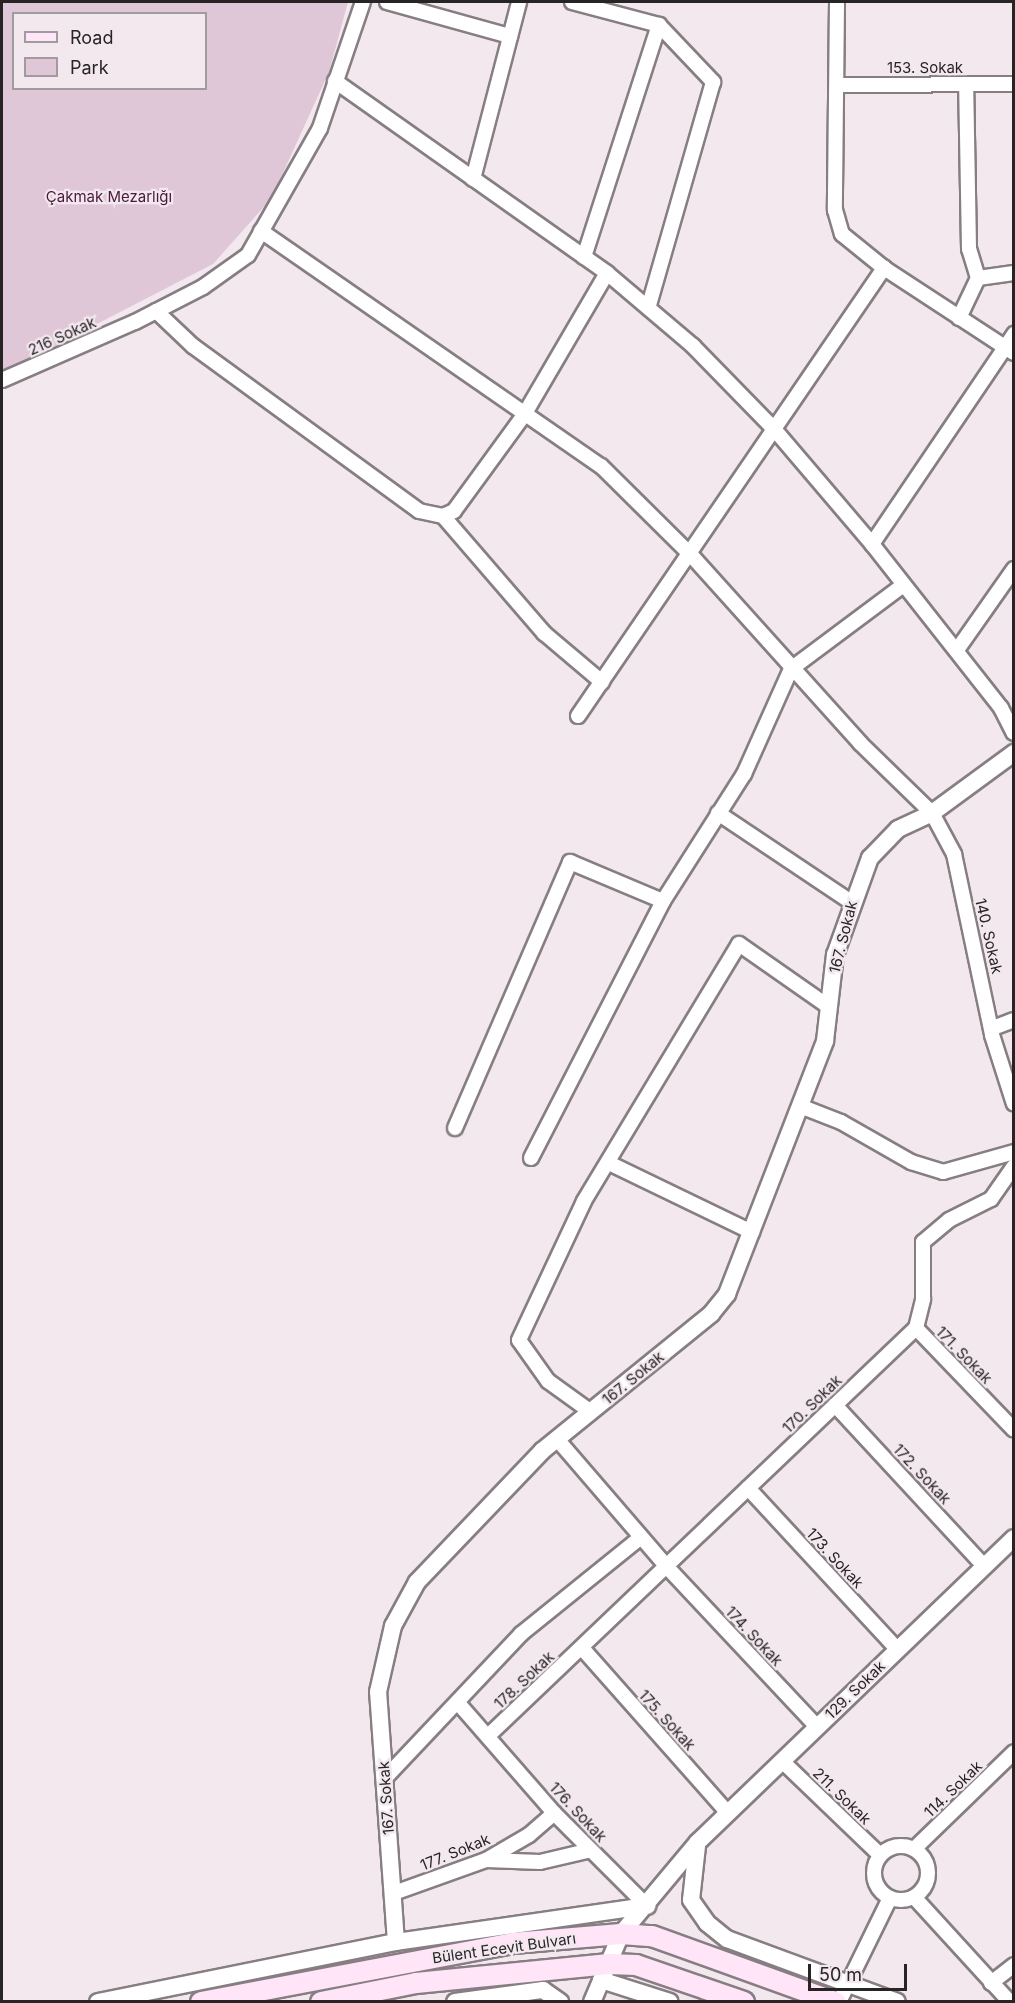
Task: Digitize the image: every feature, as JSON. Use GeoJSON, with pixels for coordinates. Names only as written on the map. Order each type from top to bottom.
{"type":"FeatureCollection","features":[{"type":"Feature","properties":{"kind":"main road","name":"Bülent Ecevit Bulvarı"},"geometry":{"type":"LineString","coordinates":[[201,2001],[513,1943],[621,1934],[652,1936],[736,1954],[837,2001]]}},
{"type":"Feature","properties":{"kind":"main road","name":"Bülent Ecevit Bulvarı"},"geometry":{"type":"LineString","coordinates":[[321,2001],[416,1983],[605,1972],[636,1965],[744,2001]]}},
{"type":"Feature","properties":{"kind":"street","name":"216 Sokak"},"geometry":{"type":"LineString","coordinates":[[2,380],[135,322],[248,255],[320,128],[363,2]]}},
{"type":"Feature","properties":{"kind":"street"},"geometry":{"type":"LineString","coordinates":[[387,2],[510,36]]}},
{"type":"Feature","properties":{"kind":"street"},"geometry":{"type":"LineString","coordinates":[[473,179],[519,2]]}},
{"type":"Feature","properties":{"kind":"street"},"geometry":{"type":"LineString","coordinates":[[572,2],[658,25],[712,82],[648,308]]}},
{"type":"Feature","properties":{"kind":"street"},"geometry":{"type":"LineString","coordinates":[[837,2],[835,210],[842,234],[884,268],[1008,350]]}},
{"type":"Feature","properties":{"kind":"street"},"geometry":{"type":"LineString","coordinates":[[584,257],[658,25]]}},
{"type":"Feature","properties":{"kind":"street"},"geometry":{"type":"LineString","coordinates":[[335,81],[607,273],[693,346],[775,430],[872,544],[902,586],[957,650],[1014,733]]}},
{"type":"Feature","properties":{"kind":"street"},"geometry":{"type":"LineString","coordinates":[[959,318],[978,278],[969,249],[966,84]]}},
{"type":"Feature","properties":{"kind":"street","name":"153. Sokak"},"geometry":{"type":"LineString","coordinates":[[837,85],[1014,84]]}},
{"type":"Feature","properties":{"kind":"street","name":"140. Sokak"},"geometry":{"type":"LineString","coordinates":[[261,231],[524,415],[602,466],[691,555],[791,669],[932,813],[954,854],[993,1028],[1014,1104]]}},
{"type":"Feature","properties":{"kind":"street"},"geometry":{"type":"LineString","coordinates":[[578,716],[691,555],[884,268]]}},
{"type":"Feature","properties":{"kind":"street"},"geometry":{"type":"LineString","coordinates":[[156,311],[193,346],[419,511],[443,516],[454,511],[524,415],[607,273]]}},
{"type":"Feature","properties":{"kind":"street"},"geometry":{"type":"LineString","coordinates":[[978,278],[1014,273]]}},
{"type":"Feature","properties":{"kind":"street"},"geometry":{"type":"LineString","coordinates":[[872,544],[1008,350],[1014,334]]}},
{"type":"Feature","properties":{"kind":"street"},"geometry":{"type":"LineString","coordinates":[[443,516],[544,633],[602,682]]}},
{"type":"Feature","properties":{"kind":"street"},"geometry":{"type":"LineString","coordinates":[[957,650],[1014,569]]}},
{"type":"Feature","properties":{"kind":"street"},"geometry":{"type":"LineString","coordinates":[[531,1158],[663,901],[744,774],[791,669],[902,586]]}},
{"type":"Feature","properties":{"kind":"street","name":"167. Sokak"},"geometry":{"type":"LineString","coordinates":[[396,1942],[378,1692],[393,1626],[417,1582],[558,1439],[711,1314],[727,1294],[825,1041],[835,955],[851,902],[870,858],[898,829],[932,813],[1014,753]]}},
{"type":"Feature","properties":{"kind":"street"},"geometry":{"type":"LineString","coordinates":[[718,813],[851,902]]}},
{"type":"Feature","properties":{"kind":"street"},"geometry":{"type":"LineString","coordinates":[[454,1128],[570,862],[663,901]]}},
{"type":"Feature","properties":{"kind":"street"},"geometry":{"type":"LineString","coordinates":[[591,1412],[548,1381],[519,1340],[584,1202],[739,944],[829,1008]]}},
{"type":"Feature","properties":{"kind":"street"},"geometry":{"type":"LineString","coordinates":[[993,1028],[1014,1020]]}},
{"type":"Feature","properties":{"kind":"street"},"geometry":{"type":"LineString","coordinates":[[800,1106],[841,1122],[911,1162],[943,1172],[1014,1152]]}},
{"type":"Feature","properties":{"kind":"street"},"geometry":{"type":"LineString","coordinates":[[609,1163],[752,1232]]}},
{"type":"Feature","properties":{"kind":"street"},"geometry":{"type":"LineString","coordinates":[[916,1328],[923,1299],[923,1242],[950,1220],[991,1199],[1014,1166]]}},
{"type":"Feature","properties":{"kind":"street","name":"170. Sokak"},"geometry":{"type":"LineString","coordinates":[[582,1648],[916,1328]]}},
{"type":"Feature","properties":{"kind":"street","name":"171. Sokak"},"geometry":{"type":"LineString","coordinates":[[916,1328],[1014,1430]]}},
{"type":"Feature","properties":{"kind":"street","name":"172. Sokak"},"geometry":{"type":"LineString","coordinates":[[835,1405],[984,1566]]}},
{"type":"Feature","properties":{"kind":"street","name":"174. Sokak"},"geometry":{"type":"LineString","coordinates":[[558,1439],[667,1567],[817,1727]]}},
{"type":"Feature","properties":{"kind":"street","name":"173. Sokak"},"geometry":{"type":"LineString","coordinates":[[748,1488],[897,1649]]}},
{"type":"Feature","properties":{"kind":"street"},"geometry":{"type":"LineString","coordinates":[[385,1778],[459,1704],[554,1603],[641,1537]]}},
{"type":"Feature","properties":{"kind":"street","name":"129. Sokak"},"geometry":{"type":"LineString","coordinates":[[621,1934],[647,1906],[698,1842],[1014,1538]]}},
{"type":"Feature","properties":{"kind":"street","name":"178. Sokak"},"geometry":{"type":"LineString","coordinates":[[489,1736],[582,1648]]}},
{"type":"Feature","properties":{"kind":"street","name":"175. Sokak"},"geometry":{"type":"LineString","coordinates":[[582,1648],[728,1814]]}},
{"type":"Feature","properties":{"kind":"street","name":"176. Sokak"},"geometry":{"type":"LineString","coordinates":[[459,1704],[554,1813],[647,1906]]}},
{"type":"Feature","properties":{"kind":"street","name":"114. Sokak"},"geometry":{"type":"LineString","coordinates":[[914,1849],[1014,1752]]}},
{"type":"Feature","properties":{"kind":"street","name":"211. Sokak"},"geometry":{"type":"LineString","coordinates":[[782,1761],[880,1856]]}},
{"type":"Feature","properties":{"kind":"street","name":"177. Sokak"},"geometry":{"type":"LineString","coordinates":[[394,1893],[486,1860],[529,1835],[554,1813]]}},
{"type":"Feature","properties":{"kind":"street"},"geometry":{"type":"LineString","coordinates":[[698,1842],[691,1900],[707,1923],[736,1954],[897,2001]]}},
{"type":"Feature","properties":{"kind":"street"},"geometry":{"type":"LineString","coordinates":[[890,1898],[874,1879],[880,1856],[896,1846],[914,1849],[927,1864],[928,1876],[914,1897]]}},
{"type":"Feature","properties":{"kind":"street"},"geometry":{"type":"LineString","coordinates":[[486,1860],[540,1862],[591,1850]]}},
{"type":"Feature","properties":{"kind":"street"},"geometry":{"type":"LineString","coordinates":[[890,1898],[914,1897]]}},
{"type":"Feature","properties":{"kind":"street"},"geometry":{"type":"LineString","coordinates":[[914,1897],[1010,2001]]}},
{"type":"Feature","properties":{"kind":"street"},"geometry":{"type":"LineString","coordinates":[[837,2001],[848,1985],[890,1898]]}},
{"type":"Feature","properties":{"kind":"street"},"geometry":{"type":"LineString","coordinates":[[98,2001],[396,1942],[647,1906]]}},
{"type":"Feature","properties":{"kind":"street"},"geometry":{"type":"LineString","coordinates":[[592,2001],[621,1934]]}},
{"type":"Feature","properties":{"kind":"street"},"geometry":{"type":"LineString","coordinates":[[991,1983],[1014,1965]]}},
{"type":"Feature","properties":{"kind":"street"},"geometry":{"type":"LineString","coordinates":[[605,1972],[670,2001]]}},
{"type":"Feature","properties":{"kind":"street"},"geometry":{"type":"LineString","coordinates":[[455,2001],[543,1990],[560,2001]]}},
{"type":"Feature","properties":{"kind":"green space","name":"Çakmak Mezarlığı"},"geometry":{"type":"Polygon","coordinates":[[[2,2],[348,2],[329,72],[271,199],[213,264],[2,373],[2,2]]]}}]}
